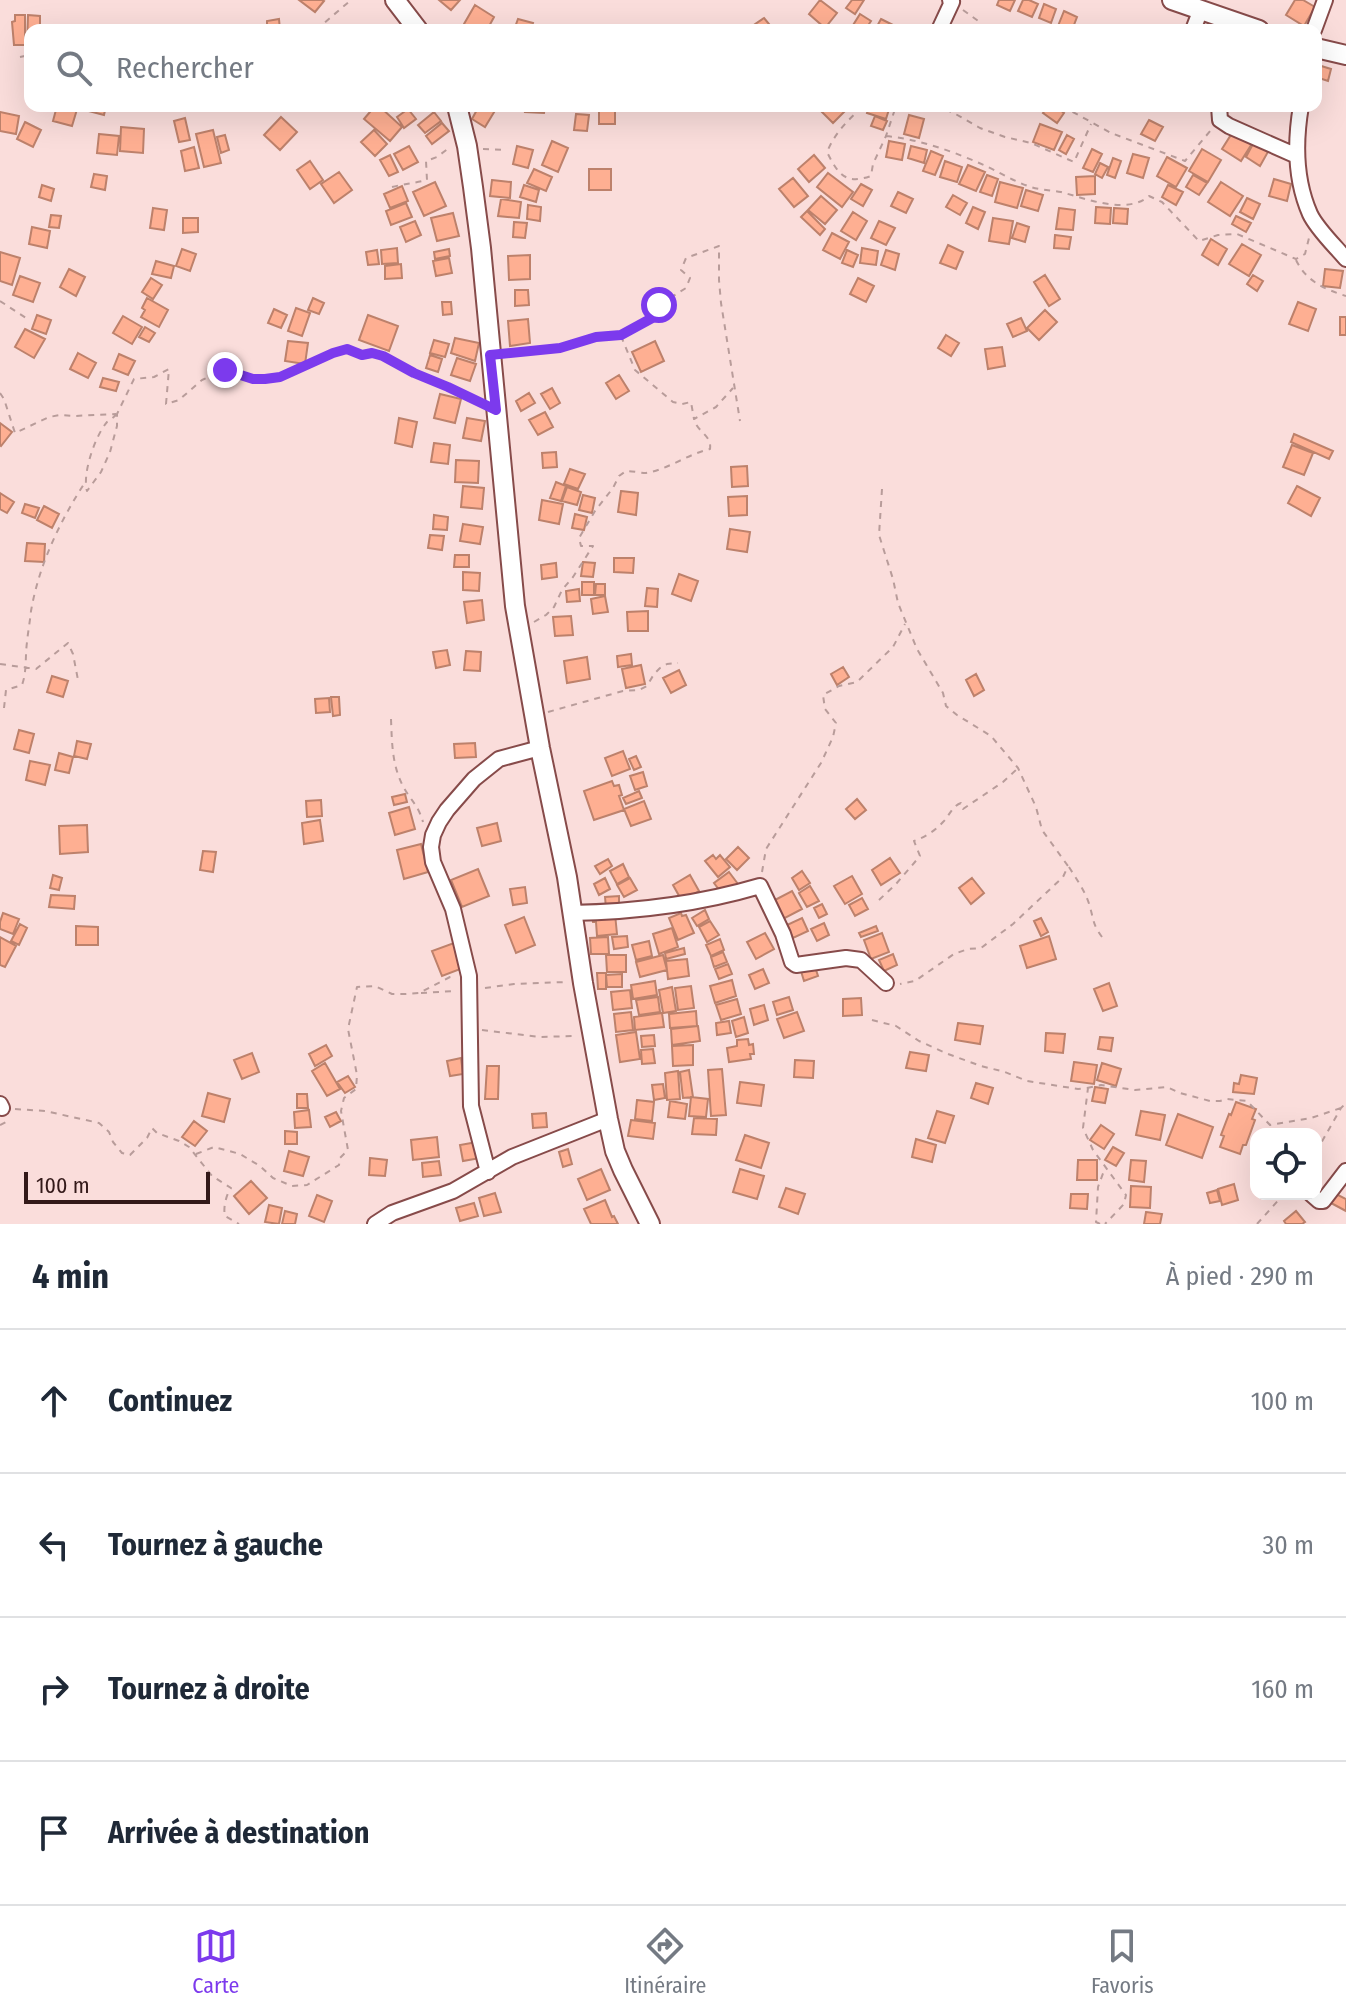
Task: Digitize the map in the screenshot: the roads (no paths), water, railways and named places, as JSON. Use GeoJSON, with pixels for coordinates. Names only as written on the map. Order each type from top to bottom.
{"type":"FeatureCollection","features":[{"type":"Feature","properties":{"kind":"street"},"geometry":{"type":"LineString","coordinates":[[395,0],[413,24]]}},
{"type":"Feature","properties":{"kind":"street"},"geometry":{"type":"LineString","coordinates":[[1172,0],[1242,24]]}},
{"type":"Feature","properties":{"kind":"street"},"geometry":{"type":"LineString","coordinates":[[1316,24],[1325,0]]}},
{"type":"Feature","properties":{"kind":"street"},"geometry":{"type":"LineString","coordinates":[[941,24],[951,1]]}},
{"type":"Feature","properties":{"kind":"street"},"geometry":{"type":"LineString","coordinates":[[1195,24],[1201,9]]}},
{"type":"Feature","properties":{"kind":"street"},"geometry":{"type":"LineString","coordinates":[[1322,49],[1346,55]]}},
{"type":"Feature","properties":{"kind":"street"},"geometry":{"type":"LineString","coordinates":[[458,112],[467,146],[483,264],[512,589],[518,624],[615,1151],[650,1224]]}},
{"type":"Feature","properties":{"kind":"street"},"geometry":{"type":"LineString","coordinates":[[1301,112],[1297,156],[1311,216],[1346,259]]}},
{"type":"Feature","properties":{"kind":"street"},"geometry":{"type":"LineString","coordinates":[[1220,113],[1255,139],[1297,156]]}},
{"type":"Feature","properties":{"kind":"street"},"geometry":{"type":"LineString","coordinates":[[488,1172],[471,1106],[469,983],[453,909],[433,862],[431,847],[439,822],[456,798],[491,764],[540,748]]}},
{"type":"Feature","properties":{"kind":"street"},"geometry":{"type":"LineString","coordinates":[[571,913],[671,905],[760,886],[783,934],[792,962],[796,965],[846,958],[861,960],[886,983]]}},
{"type":"Feature","properties":{"kind":"street"},"geometry":{"type":"LineString","coordinates":[[375,1224],[384,1217],[453,1191],[512,1157],[608,1119]]}},
{"type":"Feature","properties":{"kind":"street"},"geometry":{"type":"LineString","coordinates":[[1318,1200],[1323,1201],[1346,1171]]}}]}
